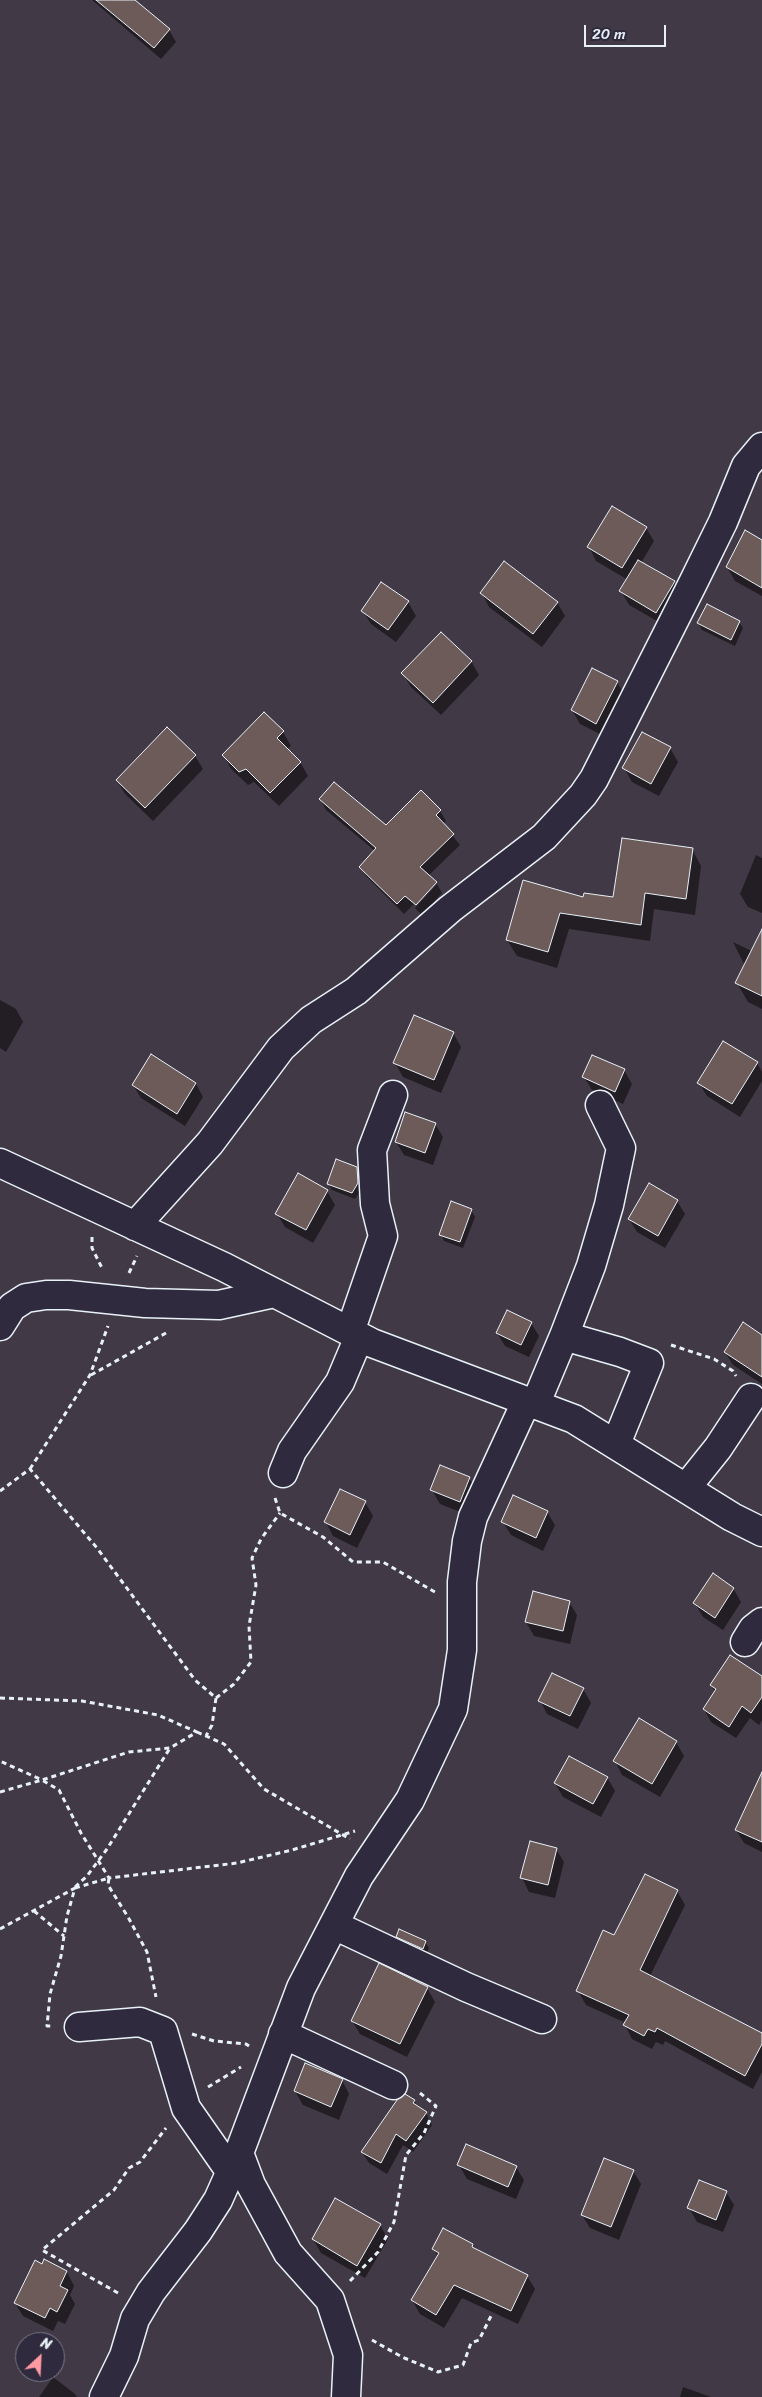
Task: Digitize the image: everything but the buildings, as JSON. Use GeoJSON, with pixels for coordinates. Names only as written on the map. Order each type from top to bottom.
{"type":"FeatureCollection","features":[{"type":"Feature","properties":{"kind":"street"},"geometry":{"type":"LineString","coordinates":[[142,1228],[281,1048],[311,1020],[356,991],[450,909],[544,837],[583,796],[594,779],[694,583],[723,522],[746,466],[762,447]]}},
{"type":"Feature","properties":{"kind":"street"},"geometry":{"type":"LineString","coordinates":[[283,1472],[292,1451],[340,1382],[355,1334],[383,1236],[375,1204],[372,1150],[393,1095]]}},
{"type":"Feature","properties":{"kind":"street"},"geometry":{"type":"LineString","coordinates":[[104,2397],[124,2356],[136,2319],[168,2267],[203,2223],[218,2200],[235,2162],[301,1988],[359,1876],[410,1800],[453,1709],[462,1650],[462,1582],[467,1541],[473,1517],[564,1336],[593,1257],[609,1205],[622,1148],[600,1105]]}},
{"type":"Feature","properties":{"kind":"street"},"geometry":{"type":"LineString","coordinates":[[0,1163],[142,1228],[355,1334],[530,1404],[574,1419],[732,1517],[762,1532]]}},
{"type":"Feature","properties":{"kind":"street"},"geometry":{"type":"LineString","coordinates":[[0,1326],[12,1307],[26,1298],[69,1295],[118,1300],[219,1305],[274,1293]]}},
{"type":"Feature","properties":{"kind":"street"},"geometry":{"type":"LineString","coordinates":[[564,1336],[620,1352],[649,1364],[616,1444]]}},
{"type":"Feature","properties":{"kind":"street"},"geometry":{"type":"LineString","coordinates":[[686,1488],[718,1448],[751,1398]]}},
{"type":"Feature","properties":{"kind":"street"},"geometry":{"type":"LineString","coordinates":[[334,1925],[440,1975],[542,2019]]}},
{"type":"Feature","properties":{"kind":"street"},"geometry":{"type":"LineString","coordinates":[[79,2027],[140,2022],[163,2031],[186,2108],[235,2162],[251,2185],[288,2253],[334,2312],[348,2355],[346,2397]]}},
{"type":"Feature","properties":{"kind":"street"},"geometry":{"type":"LineString","coordinates":[[283,2034],[393,2085]]}},
{"type":"Feature","properties":{"kind":"path"},"geometry":{"type":"LineString","coordinates":[[80,1200],[91,1227],[92,1248],[118,1300]]}},
{"type":"Feature","properties":{"kind":"path"},"geometry":{"type":"LineString","coordinates":[[0,1491],[30,1469],[90,1375],[142,1228]]}},
{"type":"Feature","properties":{"kind":"path"},"geometry":{"type":"LineString","coordinates":[[90,1375],[170,1331]]}},
{"type":"Feature","properties":{"kind":"path"},"geometry":{"type":"LineString","coordinates":[[649,1364],[662,1354],[668,1344],[714,1359],[733,1371],[751,1398]]}},
{"type":"Feature","properties":{"kind":"path"},"geometry":{"type":"LineString","coordinates":[[30,1469],[97,1548],[146,1610],[195,1680],[216,1698]]}},
{"type":"Feature","properties":{"kind":"path"},"geometry":{"type":"LineString","coordinates":[[283,1472],[273,1494],[280,1513],[323,1537],[353,1562],[383,1562],[462,1607]]}},
{"type":"Feature","properties":{"kind":"path"},"geometry":{"type":"LineString","coordinates":[[206,1736],[212,1725],[216,1698],[234,1684],[251,1662],[249,1626],[256,1585],[252,1558],[260,1539],[280,1513]]}},
{"type":"Feature","properties":{"kind":"path"},"geometry":{"type":"LineString","coordinates":[[0,1698],[82,1700],[158,1715],[224,1744],[264,1789],[345,1835],[372,1858]]}},
{"type":"Feature","properties":{"kind":"path"},"geometry":{"type":"LineString","coordinates":[[0,1792],[128,1752],[170,1748],[197,1732]]}},
{"type":"Feature","properties":{"kind":"path"},"geometry":{"type":"LineString","coordinates":[[79,2027],[48,2026],[50,1994],[61,1956],[75,1888],[98,1862],[170,1748]]}},
{"type":"Feature","properties":{"kind":"path"},"geometry":{"type":"LineString","coordinates":[[0,1761],[59,1790],[98,1862],[109,1878],[108,1885],[147,1952],[163,2031],[188,2033],[214,2041],[246,2044],[254,2049]]}},
{"type":"Feature","properties":{"kind":"path"},"geometry":{"type":"LineString","coordinates":[[0,1929],[75,1888],[109,1878],[237,1863],[345,1835],[400,1815]]}},
{"type":"Feature","properties":{"kind":"path"},"geometry":{"type":"LineString","coordinates":[[34,1911],[64,1936]]}},
{"type":"Feature","properties":{"kind":"path"},"geometry":{"type":"LineString","coordinates":[[144,2306],[42,2250],[114,2190],[128,2168],[140,2162],[159,2134],[186,2108],[209,2087],[244,2065]]}},
{"type":"Feature","properties":{"kind":"path"},"geometry":{"type":"LineString","coordinates":[[393,2085],[417,2091],[436,2106],[424,2133],[406,2155],[394,2222],[378,2252],[334,2312],[363,2334],[402,2357],[438,2372],[463,2365],[471,2343],[479,2340],[491,2316]]}}]}
